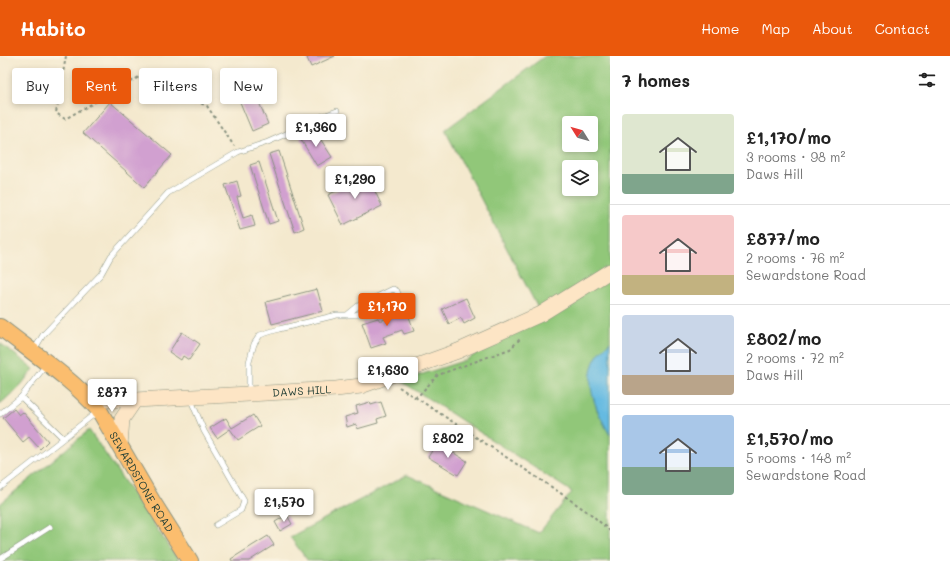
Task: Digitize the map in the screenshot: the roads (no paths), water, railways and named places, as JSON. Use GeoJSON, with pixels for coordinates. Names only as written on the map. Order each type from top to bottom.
{"type":"FeatureCollection","features":[{"type":"Feature","properties":{"kind":"main road","name":"SEWARDSTONE ROAD"},"geometry":{"type":"LineString","coordinates":[[0,327],[94,405],[190,561]]}},
{"type":"Feature","properties":{"kind":"street","name":"DAWS HILL"},"geometry":{"type":"LineString","coordinates":[[94,405],[135,400],[336,389],[361,386],[458,351],[541,314],[610,271]]}},
{"type":"Feature","properties":{"kind":"street"},"geometry":{"type":"LineString","coordinates":[[120,446],[122,419],[135,400]]}},
{"type":"Feature","properties":{"kind":"lane"},"geometry":{"type":"LineString","coordinates":[[33,353],[43,336],[101,274],[111,256],[168,193],[238,152],[280,137],[306,122],[337,111]]}},
{"type":"Feature","properties":{"kind":"lane"},"geometry":{"type":"LineString","coordinates":[[249,394],[250,362],[254,344],[260,335],[265,332],[337,315],[347,315],[355,315],[394,303],[399,297],[397,291],[393,289],[358,306],[347,315]]}},
{"type":"Feature","properties":{"kind":"lane"},"geometry":{"type":"LineString","coordinates":[[0,414],[21,397],[46,364]]}},
{"type":"Feature","properties":{"kind":"lane"},"geometry":{"type":"LineString","coordinates":[[21,397],[63,438]]}},
{"type":"Feature","properties":{"kind":"lane"},"geometry":{"type":"LineString","coordinates":[[190,397],[204,431],[244,501],[241,510],[216,525]]}},
{"type":"Feature","properties":{"kind":"lane"},"geometry":{"type":"LineString","coordinates":[[0,488],[63,438],[94,405]]}},
{"type":"Feature","properties":{"kind":"lane"},"geometry":{"type":"LineString","coordinates":[[0,559],[50,527]]}},
{"type":"Feature","properties":{"kind":"water"},"geometry":{"type":"Polygon","coordinates":[[[610,342],[610,435],[593,398],[591,377],[592,367],[596,358],[610,342]]]}}]}
